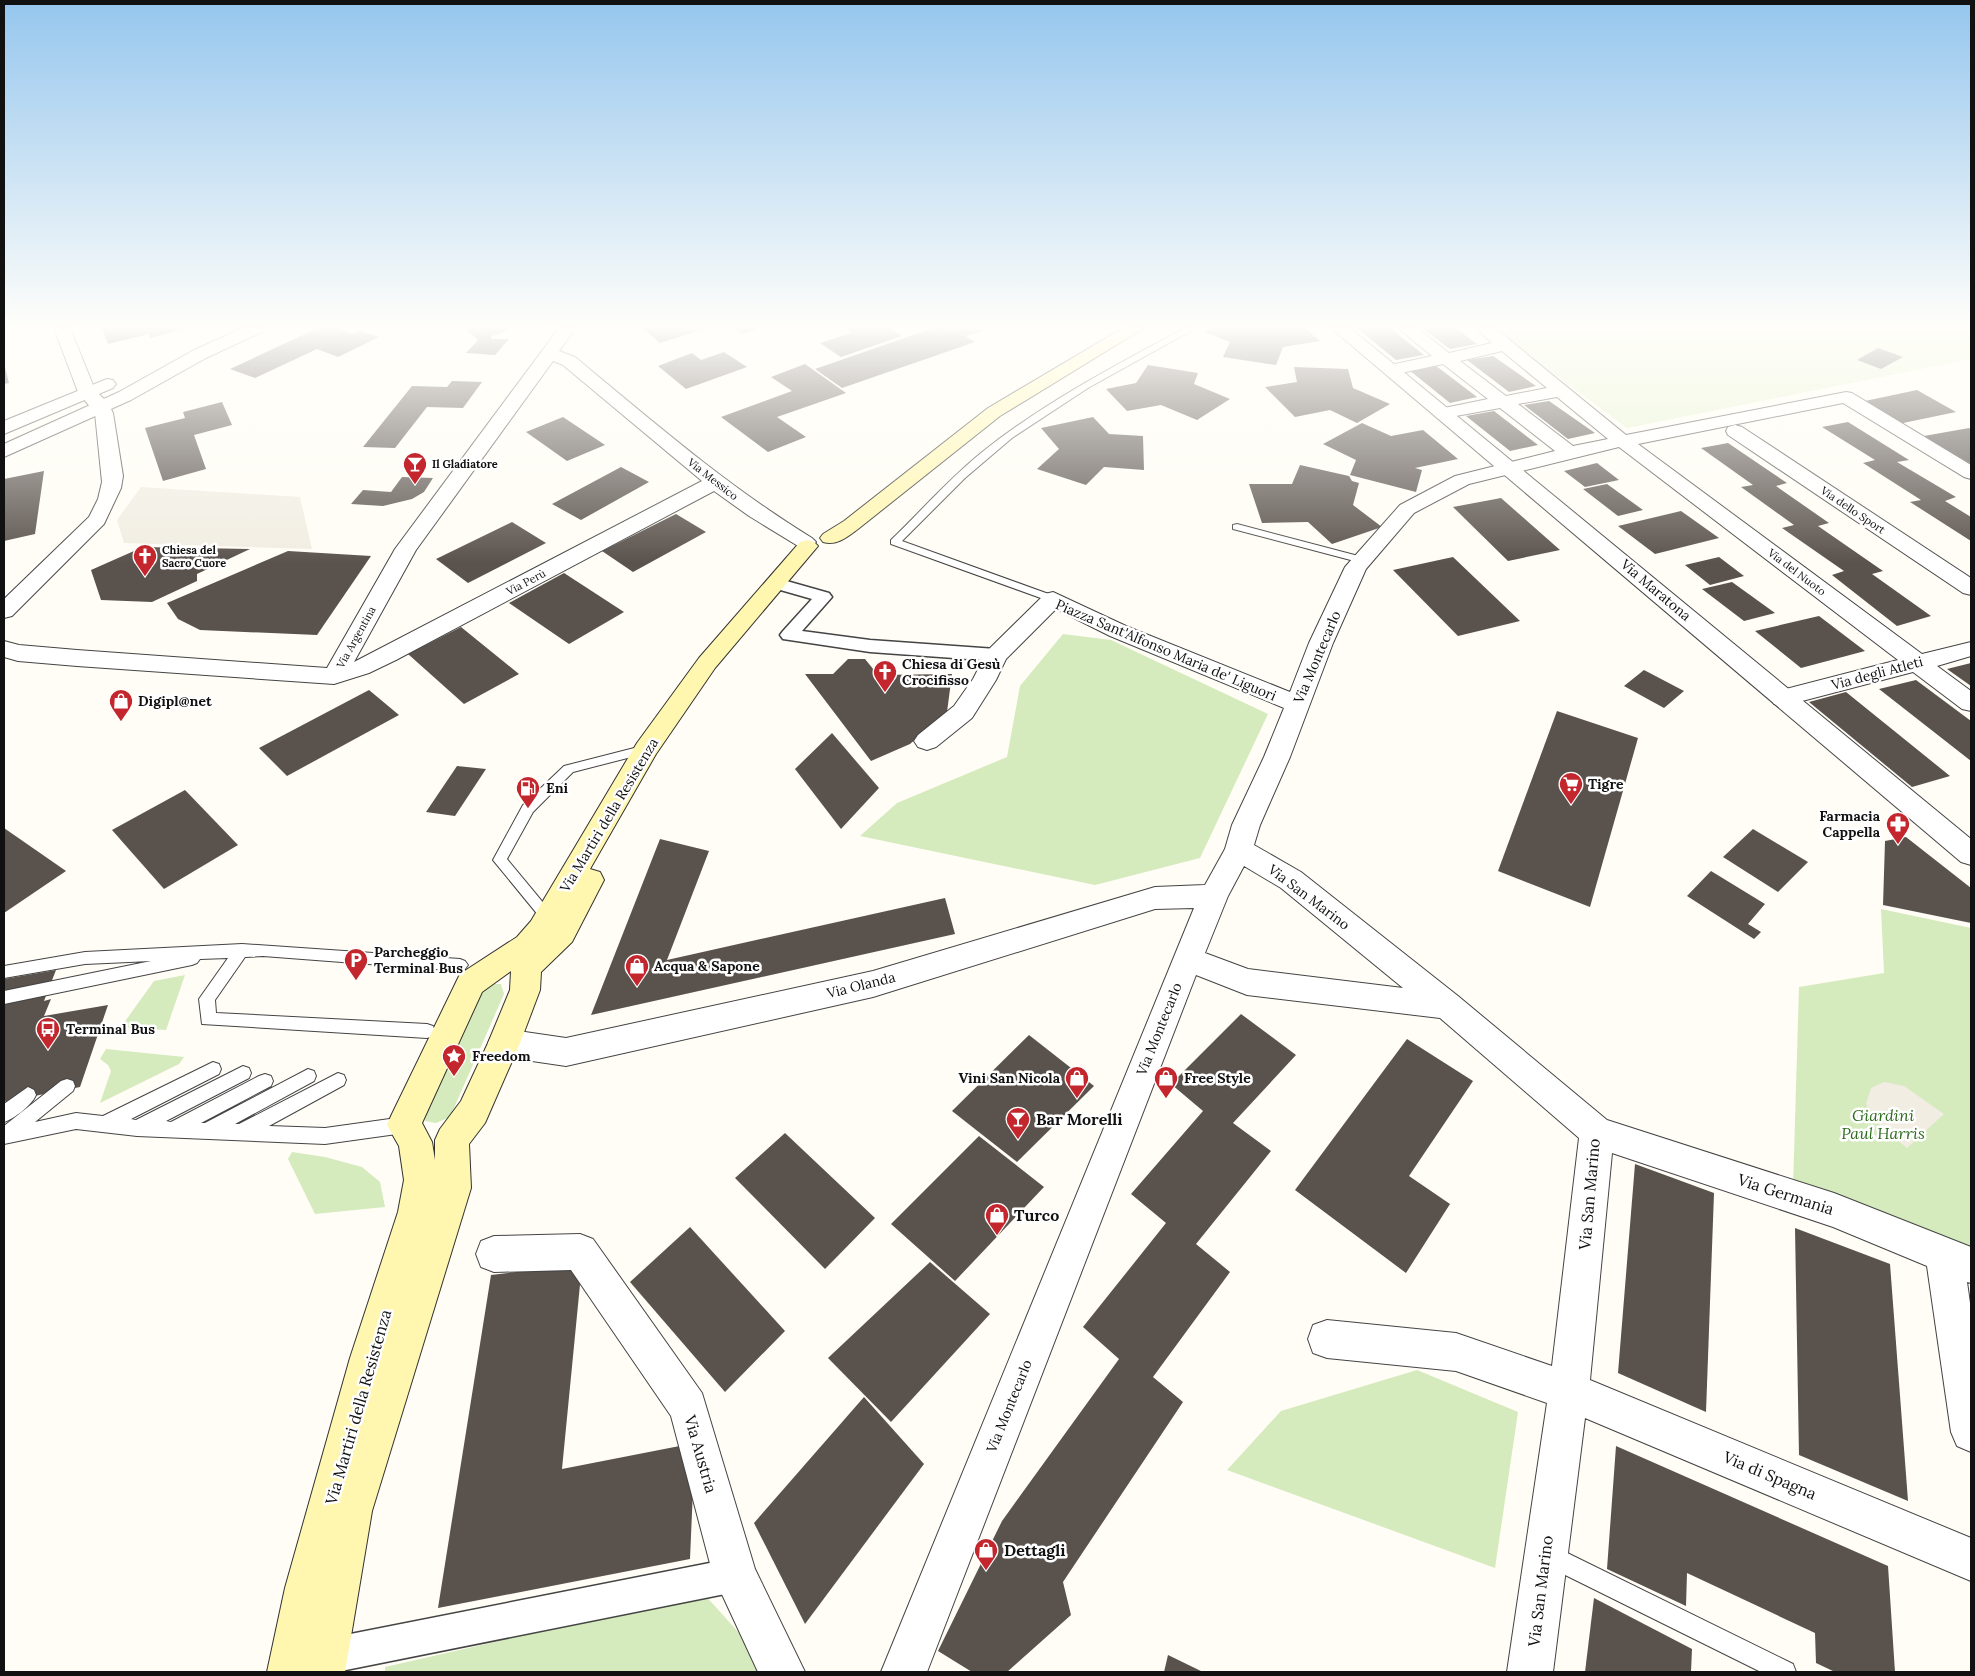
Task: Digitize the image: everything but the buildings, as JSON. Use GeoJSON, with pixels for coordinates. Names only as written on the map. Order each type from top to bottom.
{"type":"FeatureCollection","features":[{"type":"Feature","properties":{"kind":"main road","name":"Via Martiri della Resistenza"},"geometry":{"type":"LineString","coordinates":[[312,1667],[307,1588],[356,1406],[416,1212],[421,1180],[424,1136],[471,983],[514,964],[562,934],[635,789],[717,663],[816,542],[916,450],[980,406]]}},
{"type":"Feature","properties":{"kind":"main road","name":"Via Martiri della Resistenza"},"geometry":{"type":"LineString","coordinates":[[816,542],[851,526],[1004,406]]}},
{"type":"Feature","properties":{"kind":"main road","name":"Via Martiri della Resistenza"},"geometry":{"type":"LineString","coordinates":[[514,964],[548,918],[646,749],[707,662],[780,585]]}},
{"type":"Feature","properties":{"kind":"main road"},"geometry":{"type":"LineString","coordinates":[[424,1136],[473,1112],[525,990],[514,964]]}},
{"type":"Feature","properties":{"kind":"street"},"geometry":{"type":"LineString","coordinates":[[4,428],[72,406]]}},
{"type":"Feature","properties":{"kind":"street"},"geometry":{"type":"LineString","coordinates":[[4,451],[82,406]]}},
{"type":"Feature","properties":{"kind":"street"},"geometry":{"type":"LineString","coordinates":[[4,611],[97,520],[107,502],[113,476],[96,406]]}},
{"type":"Feature","properties":{"kind":"street","name":"Via Argentina"},"geometry":{"type":"LineString","coordinates":[[4,649],[18,653],[77,658],[334,676],[406,549],[512,406]]}},
{"type":"Feature","properties":{"kind":"street","name":"Via Messico"},"geometry":{"type":"LineString","coordinates":[[624,406],[716,482],[756,512],[784,528],[816,542]]}},
{"type":"Feature","properties":{"kind":"street","name":"Via Maratona"},"geometry":{"type":"LineString","coordinates":[[1436,406],[1971,854]]}},
{"type":"Feature","properties":{"kind":"street"},"geometry":{"type":"LineString","coordinates":[[1444,413],[1481,406]]}},
{"type":"Feature","properties":{"kind":"street"},"geometry":{"type":"LineString","coordinates":[[1509,406],[1570,453]]}},
{"type":"Feature","properties":{"kind":"street","name":"Via del Nuoto"},"geometry":{"type":"LineString","coordinates":[[1579,406],[1622,441],[1971,703]]}},
{"type":"Feature","properties":{"kind":"street","name":"Via Montecarlo"},"geometry":{"type":"LineString","coordinates":[[904,1672],[1187,959],[1214,896],[1239,849],[1246,825],[1277,757],[1328,627],[1356,568],[1408,509],[1462,480],[1622,441],[1799,406]]}},
{"type":"Feature","properties":{"kind":"street","name":"Via Montecarlo"},"geometry":{"type":"LineString","coordinates":[[1861,406],[1971,473]]}},
{"type":"Feature","properties":{"kind":"street","name":"Via dello Sport"},"geometry":{"type":"LineString","coordinates":[[1735,431],[1971,588]]}},
{"type":"Feature","properties":{"kind":"street","name":"Via Perù"},"geometry":{"type":"LineString","coordinates":[[334,676],[361,668],[388,655],[716,482]]}},
{"type":"Feature","properties":{"kind":"street"},"geometry":{"type":"LineString","coordinates":[[780,585],[822,597],[789,635],[870,646],[996,655]]}},
{"type":"Feature","properties":{"kind":"street","name":"Piazza Sant'Alfonso Maria de' Liguori"},"geometry":{"type":"LineString","coordinates":[[927,740],[963,712],[984,680],[996,655],[1053,599],[1118,631],[1297,704]]}},
{"type":"Feature","properties":{"kind":"street","name":"Via degli Atleti"},"geometry":{"type":"LineString","coordinates":[[1783,698],[1971,649]]}},
{"type":"Feature","properties":{"kind":"street","name":"Via San Marino"},"geometry":{"type":"LineString","coordinates":[[1239,849],[1291,880],[1447,1005],[1597,1132],[1569,1391],[1545,1553],[1530,1672]]}},
{"type":"Feature","properties":{"kind":"street","name":"Via Olanda"},"geometry":{"type":"LineString","coordinates":[[504,1043],[566,1052],[873,984],[1154,898],[1214,896]]}},
{"type":"Feature","properties":{"kind":"street"},"geometry":{"type":"LineString","coordinates":[[1187,959],[1247,982],[1354,996],[1447,1005]]}},
{"type":"Feature","properties":{"kind":"street","name":"Via Germania"},"geometry":{"type":"LineString","coordinates":[[1597,1132],[1834,1210],[1958,1260]]}},
{"type":"Feature","properties":{"kind":"street","name":"Via Austria"},"geometry":{"type":"LineString","coordinates":[[494,1254],[580,1252],[688,1408],[735,1575],[782,1672]]}},
{"type":"Feature","properties":{"kind":"street"},"geometry":{"type":"LineString","coordinates":[[1958,1260],[1971,1432]]}},
{"type":"Feature","properties":{"kind":"street"},"geometry":{"type":"LineString","coordinates":[[1327,1339],[1456,1352],[1569,1391]]}},
{"type":"Feature","properties":{"kind":"street","name":"Via di Spagna"},"geometry":{"type":"LineString","coordinates":[[1569,1391],[1971,1560]]}},
{"type":"Feature","properties":{"kind":"street","name":"Via Martiri della Resistenza"},"geometry":{"type":"LineString","coordinates":[[312,1667],[735,1575]]}},
{"type":"Feature","properties":{"kind":"lane"},"geometry":{"type":"LineString","coordinates":[[1053,599],[981,572],[932,558],[895,542],[984,456],[1019,429],[1056,406]]}},
{"type":"Feature","properties":{"kind":"lane"},"geometry":{"type":"LineString","coordinates":[[1237,527],[1362,560]]}},
{"type":"Feature","properties":{"kind":"lane"},"geometry":{"type":"LineString","coordinates":[[548,918],[500,860],[528,809],[569,769],[646,749]]}},
{"type":"Feature","properties":{"kind":"lane"},"geometry":{"type":"LineString","coordinates":[[4,972],[85,958],[237,950],[263,950],[460,965]]}},
{"type":"Feature","properties":{"kind":"lane"},"geometry":{"type":"LineString","coordinates":[[4,998],[237,950]]}},
{"type":"Feature","properties":{"kind":"lane"},"geometry":{"type":"LineString","coordinates":[[237,950],[207,999],[208,1019],[427,1031]]}},
{"type":"Feature","properties":{"kind":"lane"},"geometry":{"type":"LineString","coordinates":[[106,1124],[213,1069]]}},
{"type":"Feature","properties":{"kind":"lane"},"geometry":{"type":"LineString","coordinates":[[137,1128],[243,1073]]}},
{"type":"Feature","properties":{"kind":"lane"},"geometry":{"type":"LineString","coordinates":[[205,1131],[308,1076]]}},
{"type":"Feature","properties":{"kind":"lane"},"geometry":{"type":"LineString","coordinates":[[240,1132],[338,1080]]}},
{"type":"Feature","properties":{"kind":"lane"},"geometry":{"type":"LineString","coordinates":[[172,1129],[265,1081]]}},
{"type":"Feature","properties":{"kind":"lane"},"geometry":{"type":"LineString","coordinates":[[4,1136],[67,1086]]}},
{"type":"Feature","properties":{"kind":"lane"},"geometry":{"type":"LineString","coordinates":[[4,1114],[28,1095]]}},
{"type":"Feature","properties":{"kind":"lane"},"geometry":{"type":"LineString","coordinates":[[4,1136],[76,1121],[137,1128],[205,1131],[325,1136],[424,1136]]}},
{"type":"Feature","properties":{"kind":"lane"},"geometry":{"type":"LineString","coordinates":[[1545,1553],[1785,1672]]}},
{"type":"Feature","properties":{"kind":"green space"},"geometry":{"type":"Polygon","coordinates":[[[1598,406],[1736,406],[1627,428],[1598,406]]]}},
{"type":"Feature","properties":{"kind":"green space"},"geometry":{"type":"Polygon","coordinates":[[[1063,634],[1111,640],[1268,714],[1200,858],[1095,885],[860,836],[897,803],[1007,757],[1020,686],[1063,634]]]}},
{"type":"Feature","properties":{"kind":"green space","name":"Giardini Paul Harris"},"geometry":{"type":"Polygon","coordinates":[[[1881,909],[1971,928],[1971,1252],[1837,1201],[1793,1187],[1799,987],[1884,973],[1881,909]]]}},
{"type":"Feature","properties":{"kind":"green space"},"geometry":{"type":"Polygon","coordinates":[[[185,975],[166,1030],[121,1027],[154,981],[185,975]]]}},
{"type":"Feature","properties":{"kind":"green space"},"geometry":{"type":"Polygon","coordinates":[[[485,984],[501,984],[504,994],[450,1117],[436,1123],[425,1121],[426,1104],[485,984]]]}},
{"type":"Feature","properties":{"kind":"green space"},"geometry":{"type":"Polygon","coordinates":[[[106,1049],[184,1057],[179,1064],[100,1103],[111,1071],[108,1065],[100,1059],[106,1049]]]}},
{"type":"Feature","properties":{"kind":"green space"},"geometry":{"type":"Polygon","coordinates":[[[292,1152],[325,1157],[362,1167],[380,1182],[385,1207],[315,1214],[288,1159],[292,1152]]]}},
{"type":"Feature","properties":{"kind":"green space"},"geometry":{"type":"Polygon","coordinates":[[[1417,1370],[1518,1412],[1495,1568],[1227,1470],[1281,1411],[1417,1370]]]}},
{"type":"Feature","properties":{"kind":"green space"},"geometry":{"type":"Polygon","coordinates":[[[704,1594],[758,1654],[759,1672],[385,1672],[385,1667],[704,1594]]]}},
{"type":"Feature","properties":{"kind":"shaded area"},"geometry":{"type":"Polygon","coordinates":[[[141,487],[300,497],[312,549],[124,543],[117,520],[141,487]]]}},
{"type":"Feature","properties":{"kind":"shaded area"},"geometry":{"type":"Polygon","coordinates":[[[1884,1082],[1904,1086],[1944,1114],[1907,1148],[1881,1127],[1866,1104],[1871,1088],[1884,1082]]]}},
{"type":"Feature","properties":{"kind":"place","name":"Il Gladiatore"},"geometry":{"type":"Point","coordinates":[415,485]}},
{"type":"Feature","properties":{"kind":"place","name":"Chiesa del Sacro Cuore"},"geometry":{"type":"Point","coordinates":[145,577]}},
{"type":"Feature","properties":{"kind":"place","name":"Chiesa di Gesù Crocifisso"},"geometry":{"type":"Point","coordinates":[885,693]}},
{"type":"Feature","properties":{"kind":"place","name":"Digipl@net"},"geometry":{"type":"Point","coordinates":[121,722]}},
{"type":"Feature","properties":{"kind":"place","name":"Tigre"},"geometry":{"type":"Point","coordinates":[1571,805]}},
{"type":"Feature","properties":{"kind":"place","name":"Eni"},"geometry":{"type":"Point","coordinates":[528,809]}},
{"type":"Feature","properties":{"kind":"place","name":"Farmacia Cappella"},"geometry":{"type":"Point","coordinates":[1898,845]}},
{"type":"Feature","properties":{"kind":"place","name":"Parcheggio Terminal Bus"},"geometry":{"type":"Point","coordinates":[356,981]}},
{"type":"Feature","properties":{"kind":"place","name":"Acqua & Sapone"},"geometry":{"type":"Point","coordinates":[637,987]}},
{"type":"Feature","properties":{"kind":"place","name":"Terminal Bus"},"geometry":{"type":"Point","coordinates":[48,1050]}},
{"type":"Feature","properties":{"kind":"place","name":"Freedom"},"geometry":{"type":"Point","coordinates":[454,1077]}},
{"type":"Feature","properties":{"kind":"place","name":"Vini San Nicola"},"geometry":{"type":"Point","coordinates":[1077,1099]}},
{"type":"Feature","properties":{"kind":"place","name":"Free Style"},"geometry":{"type":"Point","coordinates":[1166,1099]}},
{"type":"Feature","properties":{"kind":"place","name":"Bar Morelli"},"geometry":{"type":"Point","coordinates":[1018,1140]}},
{"type":"Feature","properties":{"kind":"place","name":"Turco"},"geometry":{"type":"Point","coordinates":[997,1236]}},
{"type":"Feature","properties":{"kind":"place","name":"Dettagli"},"geometry":{"type":"Point","coordinates":[986,1571]}}]}
